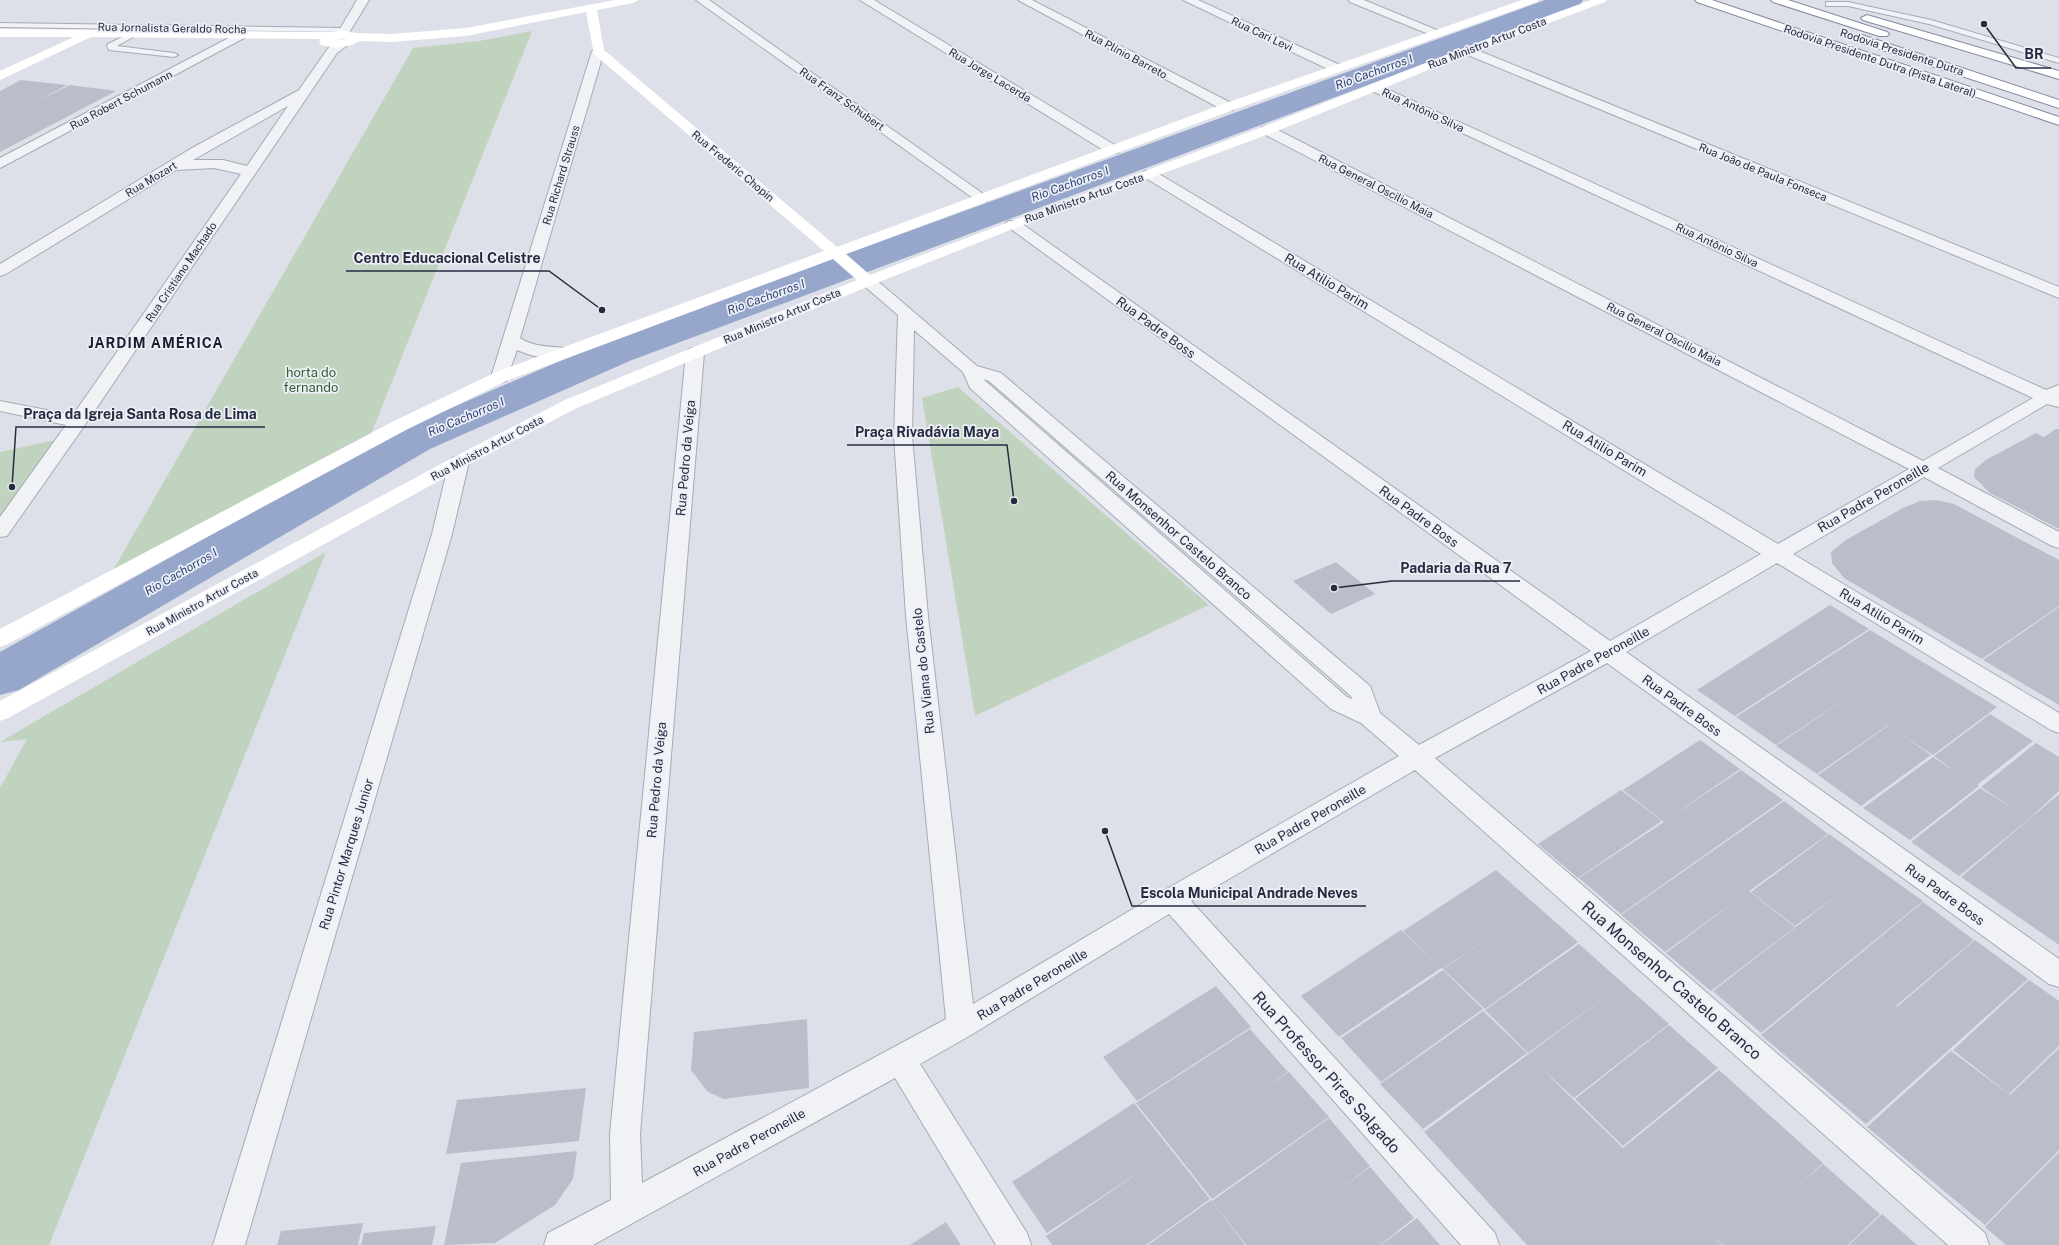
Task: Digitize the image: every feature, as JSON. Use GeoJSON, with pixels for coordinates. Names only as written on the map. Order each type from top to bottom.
{"type":"FeatureCollection","features":[{"type":"Feature","properties":{"kind":"main road","name":"Rua Jornalista Geraldo Rocha"},"geometry":{"type":"LineString","coordinates":[[0,33],[242,35],[340,40],[385,38],[466,32],[632,0]]}},
{"type":"Feature","properties":{"kind":"main road","name":"Rua Ministro Artur Costa"},"geometry":{"type":"LineString","coordinates":[[0,640],[372,440],[500,377],[839,256],[982,198],[1228,107],[1435,33],[1533,0]]}},
{"type":"Feature","properties":{"kind":"main road","name":"Rua Ministro Artur Costa"},"geometry":{"type":"LineString","coordinates":[[0,712],[459,462],[571,404],[695,353],[864,277],[1013,224],[1267,130],[1376,88],[1467,50],[1601,0]]}},
{"type":"Feature","properties":{"kind":"main road","name":"Rodovia Presidente Dutra (Pista Lateral)"},"geometry":{"type":"LineString","coordinates":[[1701,0],[2059,122]]}},
{"type":"Feature","properties":{"kind":"main road","name":"Rodovia Presidente Dutra"},"geometry":{"type":"LineString","coordinates":[[1777,0],[2059,92]]}},
{"type":"Feature","properties":{"kind":"main road"},"geometry":{"type":"LineString","coordinates":[[1798,0],[1915,31],[2059,75]]}},
{"type":"Feature","properties":{"kind":"main road","name":"Rodovia Presidente Dutra"},"geometry":{"type":"LineString","coordinates":[[1766,7],[2059,104]]}},
{"type":"Feature","properties":{"kind":"main road","name":"Rua Richard Strauss"},"geometry":{"type":"LineString","coordinates":[[591,8],[598,51]]}},
{"type":"Feature","properties":{"kind":"main road"},"geometry":{"type":"LineString","coordinates":[[0,76],[91,33]]}},
{"type":"Feature","properties":{"kind":"main road","name":"Rua Frederic Chopin"},"geometry":{"type":"LineString","coordinates":[[598,51],[864,277]]}},
{"type":"Feature","properties":{"kind":"street","name":"Rua Cristiano Machado"},"geometry":{"type":"LineString","coordinates":[[0,531],[78,422],[250,172],[340,40],[364,0]]}},
{"type":"Feature","properties":{"kind":"street","name":"Rua Franz Schubert"},"geometry":{"type":"LineString","coordinates":[[702,0],[982,198]]}},
{"type":"Feature","properties":{"kind":"street","name":"Rua Jorge Lacerda"},"geometry":{"type":"LineString","coordinates":[[866,0],[1114,150]]}},
{"type":"Feature","properties":{"kind":"street","name":"Rua Plínio Barreto"},"geometry":{"type":"LineString","coordinates":[[1024,0],[1228,107]]}},
{"type":"Feature","properties":{"kind":"street","name":"Rua Cari Levi"},"geometry":{"type":"LineString","coordinates":[[1189,0],[1336,68]]}},
{"type":"Feature","properties":{"kind":"street"},"geometry":{"type":"LineString","coordinates":[[1354,0],[1435,33]]}},
{"type":"Feature","properties":{"kind":"street","name":"Rua Robert Schumann"},"geometry":{"type":"LineString","coordinates":[[0,164],[242,35]]}},
{"type":"Feature","properties":{"kind":"street","name":"Rua João de Paula Fonseca"},"geometry":{"type":"LineString","coordinates":[[1467,50],[2059,293]]}},
{"type":"Feature","properties":{"kind":"street","name":"Rua Richard Strauss"},"geometry":{"type":"LineString","coordinates":[[500,377],[598,51]]}},
{"type":"Feature","properties":{"kind":"street","name":"Rua Antônio Silva"},"geometry":{"type":"LineString","coordinates":[[1376,88],[2055,397]]}},
{"type":"Feature","properties":{"kind":"street","name":"Rua Mozart"},"geometry":{"type":"LineString","coordinates":[[0,271],[169,168],[250,121],[304,92]]}},
{"type":"Feature","properties":{"kind":"street","name":"Rua General Oscilio Maia"},"geometry":{"type":"LineString","coordinates":[[1267,130],[1923,468],[2059,540]]}},
{"type":"Feature","properties":{"kind":"street"},"geometry":{"type":"LineString","coordinates":[[169,168],[210,163],[232,166],[250,172]]}},
{"type":"Feature","properties":{"kind":"street","name":"Rua Atilio Parim"},"geometry":{"type":"LineString","coordinates":[[1149,174],[1778,552],[2059,724]]}},
{"type":"Feature","properties":{"kind":"street","name":"Rua Padre Boss"},"geometry":{"type":"LineString","coordinates":[[1013,224],[2059,975]]}},
{"type":"Feature","properties":{"kind":"street","name":"Rua Monsenhor Castelo Branco"},"geometry":{"type":"LineString","coordinates":[[864,277],[970,370],[976,384],[1339,703],[1369,717],[1417,756],[1973,1245]]}},
{"type":"Feature","properties":{"kind":"street","name":"Rua Viana do Castelo"},"geometry":{"type":"LineString","coordinates":[[906,314],[903,436],[917,616],[961,1026]]}},
{"type":"Feature","properties":{"kind":"street"},"geometry":{"type":"LineString","coordinates":[[511,340],[532,351],[547,354],[564,353]]}},
{"type":"Feature","properties":{"kind":"street","name":"Rua Pedro da Veiga"},"geometry":{"type":"LineString","coordinates":[[626,1208],[624,1134],[695,353]]}},
{"type":"Feature","properties":{"kind":"street","name":"Rua Padre Peroneille"},"geometry":{"type":"LineString","coordinates":[[560,1245],[961,1026],[1172,899],[1417,756],[1608,652],[1923,468],[2055,397]]}},
{"type":"Feature","properties":{"kind":"street"},"geometry":{"type":"LineString","coordinates":[[0,420],[8,408],[78,422]]}},
{"type":"Feature","properties":{"kind":"street","name":"Rua Pintor Marques Junior"},"geometry":{"type":"LineString","coordinates":[[229,1245],[442,534],[459,462]]}},
{"type":"Feature","properties":{"kind":"street","name":"Rua Professor Pires Salgado"},"geometry":{"type":"LineString","coordinates":[[1172,899],[1483,1245]]}},
{"type":"Feature","properties":{"kind":"street"},"geometry":{"type":"LineString","coordinates":[[900,1059],[1015,1245]]}},
{"type":"Feature","properties":{"kind":"lane"},"geometry":{"type":"LineString","coordinates":[[1829,4],[1848,4],[1931,22],[2059,61]]}},
{"type":"Feature","properties":{"kind":"lane","name":"Rua Jornalista Geraldo Rocha"},"geometry":{"type":"LineString","coordinates":[[0,25],[340,40]]}},
{"type":"Feature","properties":{"kind":"lane"},"geometry":{"type":"LineString","coordinates":[[132,34],[111,46],[112,48],[174,55]]}},
{"type":"Feature","properties":{"kind":"lane"},"geometry":{"type":"LineString","coordinates":[[2016,62],[2038,54]]}},
{"type":"Feature","properties":{"kind":"green space","name":"horta do fernando"},"geometry":{"type":"Polygon","coordinates":[[[532,31],[371,434],[112,572],[413,48],[479,41],[532,31]]]}},
{"type":"Feature","properties":{"kind":"green space"},"geometry":{"type":"Polygon","coordinates":[[[958,387],[1209,605],[975,716],[922,398],[958,387]]]}},
{"type":"Feature","properties":{"kind":"green space"},"geometry":{"type":"Polygon","coordinates":[[[56,440],[0,522],[0,452],[56,440]]]}},
{"type":"Feature","properties":{"kind":"green space"},"geometry":{"type":"Polygon","coordinates":[[[326,552],[49,1245],[0,1245],[0,788],[27,739],[0,742],[326,552]]]}},
{"type":"Feature","properties":{"kind":"building"},"geometry":{"type":"Polygon","coordinates":[[[21,80],[67,85],[40,100],[70,85],[116,91],[0,152],[0,91],[21,80]]]}},
{"type":"Feature","properties":{"kind":"building"},"geometry":{"type":"Polygon","coordinates":[[[2056,429],[2059,429],[2059,529],[1990,493],[1974,477],[1975,469],[1986,460],[2036,433],[2044,437],[2056,429]]]}},
{"type":"Feature","properties":{"kind":"building"},"geometry":{"type":"Polygon","coordinates":[[[1936,500],[1954,504],[2059,560],[2059,606],[1982,659],[1844,578],[1832,563],[1831,552],[1846,540],[1903,508],[1920,501],[1936,500]]]}},
{"type":"Feature","properties":{"kind":"building"},"geometry":{"type":"Polygon","coordinates":[[[1336,562],[1375,594],[1331,614],[1293,581],[1336,562]]]}},
{"type":"Feature","properties":{"kind":"building"},"geometry":{"type":"Polygon","coordinates":[[[1830,605],[1869,629],[1735,716],[1697,690],[1830,605]]]}},
{"type":"Feature","properties":{"kind":"building"},"geometry":{"type":"Polygon","coordinates":[[[2059,607],[2059,705],[1983,660],[2059,607]]]}},
{"type":"Feature","properties":{"kind":"building"},"geometry":{"type":"Polygon","coordinates":[[[1870,630],[1997,707],[1933,755],[1899,733],[1931,755],[1861,806],[1818,775],[1888,726],[1882,722],[1887,726],[1817,774],[1776,746],[1865,685],[1776,745],[1736,717],[1870,630]]]}},
{"type":"Feature","properties":{"kind":"building"},"geometry":{"type":"Polygon","coordinates":[[[1990,714],[2033,741],[1910,840],[1863,808],[1933,757],[1958,773],[1934,756],[1990,714]]]}},
{"type":"Feature","properties":{"kind":"building"},"geometry":{"type":"Polygon","coordinates":[[[1700,740],[1740,769],[1666,820],[1741,770],[1783,800],[1621,914],[1579,878],[1664,822],[1623,790],[1700,740]]]}},
{"type":"Feature","properties":{"kind":"building"},"geometry":{"type":"Polygon","coordinates":[[[2036,743],[2059,757],[2059,791],[2029,819],[1959,876],[1911,842],[1980,788],[2014,809],[1981,787],[2036,743]]]}},
{"type":"Feature","properties":{"kind":"building"},"geometry":{"type":"Polygon","coordinates":[[[1621,790],[1662,821],[1578,878],[1538,844],[1621,790]]]}},
{"type":"Feature","properties":{"kind":"building"},"geometry":{"type":"Polygon","coordinates":[[[2059,794],[2059,945],[1961,877],[2059,794]]]}},
{"type":"Feature","properties":{"kind":"building"},"geometry":{"type":"Polygon","coordinates":[[[1784,801],[1828,834],[1665,952],[1621,915],[1784,801]]]}},
{"type":"Feature","properties":{"kind":"building"},"geometry":{"type":"Polygon","coordinates":[[[1829,834],[1923,901],[1761,1033],[1713,991],[1836,896],[1795,926],[1751,892],[1829,834]]]}},
{"type":"Feature","properties":{"kind":"building"},"geometry":{"type":"Polygon","coordinates":[[[1496,870],[1578,942],[1485,1009],[1443,969],[1491,936],[1442,969],[1403,931],[1496,870]]]}},
{"type":"Feature","properties":{"kind":"building"},"geometry":{"type":"Polygon","coordinates":[[[1749,891],[1795,927],[1711,991],[1666,953],[1749,891]]]}},
{"type":"Feature","properties":{"kind":"building"},"geometry":{"type":"Polygon","coordinates":[[[1923,902],[1974,940],[1896,1006],[1897,1007],[1975,940],[2028,979],[1866,1124],[1761,1035],[1923,902]]]}},
{"type":"Feature","properties":{"kind":"building"},"geometry":{"type":"Polygon","coordinates":[[[1401,930],[1441,968],[1339,1037],[1301,996],[1401,930]]]}},
{"type":"Feature","properties":{"kind":"building"},"geometry":{"type":"Polygon","coordinates":[[[1579,944],[1669,1024],[1574,1098],[1541,1068],[1623,1148],[1719,1070],[1823,1163],[1793,1191],[1823,1164],[1880,1214],[1848,1245],[1723,1245],[1715,1237],[1722,1245],[1527,1245],[1424,1132],[1614,990],[1528,1053],[1485,1010],[1579,944]]]}},
{"type":"Feature","properties":{"kind":"building"},"geometry":{"type":"Polygon","coordinates":[[[1443,970],[1483,1009],[1381,1082],[1341,1038],[1443,970]]]}},
{"type":"Feature","properties":{"kind":"building"},"geometry":{"type":"Polygon","coordinates":[[[2029,980],[2059,1001],[2059,1046],[2009,1094],[1953,1050],[2029,980]]]}},
{"type":"Feature","properties":{"kind":"building"},"geometry":{"type":"Polygon","coordinates":[[[1216,986],[1251,1027],[1137,1101],[1103,1057],[1216,986]]]}},
{"type":"Feature","properties":{"kind":"building"},"geometry":{"type":"Polygon","coordinates":[[[1483,1011],[1527,1053],[1423,1129],[1380,1084],[1483,1011]]]}},
{"type":"Feature","properties":{"kind":"building"},"geometry":{"type":"Polygon","coordinates":[[[807,1019],[809,1088],[724,1099],[708,1092],[691,1070],[694,1032],[807,1019]]]}},
{"type":"Feature","properties":{"kind":"building"},"geometry":{"type":"Polygon","coordinates":[[[1669,1025],[1718,1068],[1623,1146],[1575,1099],[1669,1025]]]}},
{"type":"Feature","properties":{"kind":"building"},"geometry":{"type":"Polygon","coordinates":[[[1250,1029],[1288,1072],[1259,1092],[1289,1072],[1329,1117],[1212,1199],[1136,1103],[1250,1029]]]}},
{"type":"Feature","properties":{"kind":"building"},"geometry":{"type":"Polygon","coordinates":[[[2059,1048],[2059,1150],[1985,1225],[1867,1127],[1951,1051],[2010,1095],[2059,1048]]]}},
{"type":"Feature","properties":{"kind":"building"},"geometry":{"type":"Polygon","coordinates":[[[586,1088],[579,1141],[446,1154],[457,1100],[586,1088]]]}},
{"type":"Feature","properties":{"kind":"building"},"geometry":{"type":"Polygon","coordinates":[[[1134,1103],[1210,1199],[1146,1245],[1052,1245],[1046,1236],[1151,1164],[1047,1233],[1012,1182],[1134,1103]]]}},
{"type":"Feature","properties":{"kind":"building"},"geometry":{"type":"Polygon","coordinates":[[[1329,1118],[1370,1166],[1338,1191],[1370,1167],[1414,1218],[1380,1245],[1246,1245],[1212,1201],[1329,1118]]]}},
{"type":"Feature","properties":{"kind":"building"},"geometry":{"type":"Polygon","coordinates":[[[577,1151],[573,1179],[555,1205],[495,1243],[444,1245],[461,1163],[577,1151]]]}},
{"type":"Feature","properties":{"kind":"building"},"geometry":{"type":"Polygon","coordinates":[[[2059,1152],[2059,1245],[2006,1245],[1985,1227],[2059,1152]]]}},
{"type":"Feature","properties":{"kind":"building"},"geometry":{"type":"Polygon","coordinates":[[[1211,1200],[1245,1245],[1148,1245],[1211,1200]]]}},
{"type":"Feature","properties":{"kind":"building"},"geometry":{"type":"Polygon","coordinates":[[[1882,1214],[1917,1245],[1849,1245],[1882,1214]]]}},
{"type":"Feature","properties":{"kind":"building"},"geometry":{"type":"Polygon","coordinates":[[[1417,1218],[1440,1245],[1381,1245],[1417,1218]]]}},
{"type":"Feature","properties":{"kind":"building"},"geometry":{"type":"Polygon","coordinates":[[[946,1222],[961,1245],[910,1245],[946,1222]]]}},
{"type":"Feature","properties":{"kind":"building"},"geometry":{"type":"Polygon","coordinates":[[[363,1223],[358,1245],[277,1245],[281,1231],[363,1223]]]}},
{"type":"Feature","properties":{"kind":"building"},"geometry":{"type":"Polygon","coordinates":[[[436,1226],[432,1245],[361,1245],[364,1233],[436,1226]]]}},
{"type":"Feature","properties":{"kind":"waterway","name":"Rio Cachorros I"},"geometry":{"type":"LineString","coordinates":[[0,676],[414,440],[618,351],[1570,0]]}},
{"type":"Feature","properties":{"kind":"place","name":"BR"},"geometry":{"type":"Point","coordinates":[1984,24]}},
{"type":"Feature","properties":{"kind":"place","name":"Centro Educacional Celistre"},"geometry":{"type":"Point","coordinates":[602,310]}},
{"type":"Feature","properties":{"kind":"place","name":"Praça da Igreja Santa Rosa de Lima"},"geometry":{"type":"Point","coordinates":[12,487]}},
{"type":"Feature","properties":{"kind":"place","name":"Praça Rivadávia Maya"},"geometry":{"type":"Point","coordinates":[1014,501]}},
{"type":"Feature","properties":{"kind":"place","name":"Padaria da Rua 7"},"geometry":{"type":"Point","coordinates":[1334,588]}},
{"type":"Feature","properties":{"kind":"place","name":"Escola Municipal Andrade Neves"},"geometry":{"type":"Point","coordinates":[1105,831]}},
{"type":"Feature","properties":{"kind":"district","name":"JARDIM AMÉRICA"},"geometry":{"type":"Point","coordinates":[156,343]}}]}
